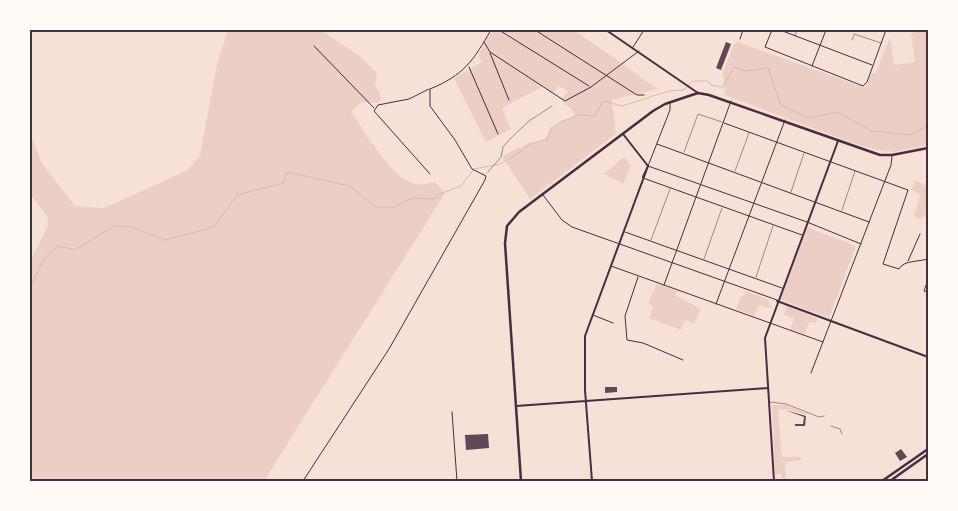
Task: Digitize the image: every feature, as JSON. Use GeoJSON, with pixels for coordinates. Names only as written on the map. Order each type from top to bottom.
{"type":"FeatureCollection","features":[{"type":"Feature","properties":{"kind":"main road"},"geometry":{"type":"LineString","coordinates":[[521,481],[505,235],[513,218],[653,111],[670,102],[698,93],[731,101],[873,153],[892,155],[928,148]]}},
{"type":"Feature","properties":{"kind":"main road"},"geometry":{"type":"LineString","coordinates":[[882,481],[928,449]]}},
{"type":"Feature","properties":{"kind":"main road"},"geometry":{"type":"LineString","coordinates":[[890,481],[928,454]]}},
{"type":"Feature","properties":{"kind":"main road"},"geometry":{"type":"LineString","coordinates":[[917,456],[920,460]]}},
{"type":"Feature","properties":{"kind":"main road"},"geometry":{"type":"LineString","coordinates":[[907,464],[910,467]]}},
{"type":"Feature","properties":{"kind":"street"},"geometry":{"type":"LineString","coordinates":[[374,109],[385,102],[409,99],[456,76],[469,66],[491,30]]}},
{"type":"Feature","properties":{"kind":"street"},"geometry":{"type":"LineString","coordinates":[[499,30],[591,87]]}},
{"type":"Feature","properties":{"kind":"street"},"geometry":{"type":"LineString","coordinates":[[535,30],[608,74],[637,95],[644,95]]}},
{"type":"Feature","properties":{"kind":"street"},"geometry":{"type":"LineString","coordinates":[[606,30],[698,93]]}},
{"type":"Feature","properties":{"kind":"street"},"geometry":{"type":"LineString","coordinates":[[633,47],[644,30]]}},
{"type":"Feature","properties":{"kind":"street"},"geometry":{"type":"LineString","coordinates":[[740,39],[743,30]]}},
{"type":"Feature","properties":{"kind":"street"},"geometry":{"type":"LineString","coordinates":[[772,30],[765,48],[863,86],[867,82],[886,30]]}},
{"type":"Feature","properties":{"kind":"street"},"geometry":{"type":"LineString","coordinates":[[780,30],[873,66]]}},
{"type":"Feature","properties":{"kind":"street"},"geometry":{"type":"LineString","coordinates":[[812,66],[826,30]]}},
{"type":"Feature","properties":{"kind":"street"},"geometry":{"type":"LineString","coordinates":[[484,42],[490,52],[509,100]]}},
{"type":"Feature","properties":{"kind":"street"},"geometry":{"type":"LineString","coordinates":[[314,46],[374,109],[375,113],[430,174]]}},
{"type":"Feature","properties":{"kind":"street"},"geometry":{"type":"LineString","coordinates":[[490,52],[565,100],[591,87],[638,51]]}},
{"type":"Feature","properties":{"kind":"street"},"geometry":{"type":"LineString","coordinates":[[469,66],[498,134]]}},
{"type":"Feature","properties":{"kind":"street"},"geometry":{"type":"LineString","coordinates":[[303,481],[389,349],[486,176],[472,169],[455,140],[430,106],[430,89]]}},
{"type":"Feature","properties":{"kind":"street"},"geometry":{"type":"LineString","coordinates":[[664,285],[731,101]]}},
{"type":"Feature","properties":{"kind":"street"},"geometry":{"type":"LineString","coordinates":[[592,481],[586,401],[585,336],[670,110],[670,102]]}},
{"type":"Feature","properties":{"kind":"street"},"geometry":{"type":"LineString","coordinates":[[716,304],[726,282],[785,120]]}},
{"type":"Feature","properties":{"kind":"street"},"geometry":{"type":"LineString","coordinates":[[724,123],[776,144],[908,190],[883,264],[899,269],[902,264],[928,259]]}},
{"type":"Feature","properties":{"kind":"street"},"geometry":{"type":"LineString","coordinates":[[622,134],[648,166],[807,222],[861,244]]}},
{"type":"Feature","properties":{"kind":"street"},"geometry":{"type":"LineString","coordinates":[[774,481],[764,344],[777,301],[838,141]]}},
{"type":"Feature","properties":{"kind":"street"},"geometry":{"type":"LineString","coordinates":[[657,144],[870,222]]}},
{"type":"Feature","properties":{"kind":"street"},"geometry":{"type":"LineString","coordinates":[[811,373],[885,182],[891,165],[892,155]]}},
{"type":"Feature","properties":{"kind":"street"},"geometry":{"type":"LineString","coordinates":[[643,178],[802,235]]}},
{"type":"Feature","properties":{"kind":"street"},"geometry":{"type":"LineString","coordinates":[[542,195],[558,216],[568,224],[928,357]]}},
{"type":"Feature","properties":{"kind":"street"},"geometry":{"type":"LineString","coordinates":[[623,231],[782,288]]}},
{"type":"Feature","properties":{"kind":"street"},"geometry":{"type":"LineString","coordinates":[[908,262],[920,234]]}},
{"type":"Feature","properties":{"kind":"street"},"geometry":{"type":"LineString","coordinates":[[611,266],[824,342]]}},
{"type":"Feature","properties":{"kind":"street"},"geometry":{"type":"LineString","coordinates":[[638,276],[625,316],[627,340],[643,344],[683,360]]}},
{"type":"Feature","properties":{"kind":"street"},"geometry":{"type":"LineString","coordinates":[[928,280],[925,290],[928,292]]}},
{"type":"Feature","properties":{"kind":"street"},"geometry":{"type":"LineString","coordinates":[[592,315],[613,323]]}},
{"type":"Feature","properties":{"kind":"street"},"geometry":{"type":"LineString","coordinates":[[585,336],[589,337]]}},
{"type":"Feature","properties":{"kind":"street"},"geometry":{"type":"LineString","coordinates":[[516,406],[768,388]]}},
{"type":"Feature","properties":{"kind":"street"},"geometry":{"type":"LineString","coordinates":[[452,412],[457,481]]}},
{"type":"Feature","properties":{"kind":"lane"},"geometry":{"type":"LineString","coordinates":[[795,36],[797,30]]}},
{"type":"Feature","properties":{"kind":"lane"},"geometry":{"type":"LineString","coordinates":[[852,40],[856,30]]}},
{"type":"Feature","properties":{"kind":"lane"},"geometry":{"type":"LineString","coordinates":[[854,34],[881,43]]}},
{"type":"Feature","properties":{"kind":"lane"},"geometry":{"type":"LineString","coordinates":[[684,154],[698,114],[724,123]]}},
{"type":"Feature","properties":{"kind":"lane"},"geometry":{"type":"LineString","coordinates":[[735,171],[750,132]]}},
{"type":"Feature","properties":{"kind":"lane"},"geometry":{"type":"LineString","coordinates":[[791,192],[804,153]]}},
{"type":"Feature","properties":{"kind":"lane"},"geometry":{"type":"LineString","coordinates":[[841,212],[855,171]]}},
{"type":"Feature","properties":{"kind":"lane"},"geometry":{"type":"LineString","coordinates":[[651,240],[670,187]]}},
{"type":"Feature","properties":{"kind":"lane"},"geometry":{"type":"LineString","coordinates":[[704,259],[722,206]]}},
{"type":"Feature","properties":{"kind":"lane"},"geometry":{"type":"LineString","coordinates":[[755,278],[774,225]]}},
{"type":"Feature","properties":{"kind":"lane"},"geometry":{"type":"LineString","coordinates":[[769,402],[786,404],[819,417],[824,416]]}},
{"type":"Feature","properties":{"kind":"lane"},"geometry":{"type":"LineString","coordinates":[[831,426],[840,429],[842,434]]}},
{"type":"Feature","properties":{"kind":"path"},"geometry":{"type":"LineString","coordinates":[[486,176],[501,157],[503,147],[511,138],[529,121],[552,106]]}},
{"type":"Feature","properties":{"kind":"shaded area"},"geometry":{"type":"Polygon","coordinates":[[[228,30],[320,30],[362,58],[377,73],[375,86],[379,91],[381,100],[377,103],[361,102],[351,112],[378,152],[403,178],[415,184],[435,182],[445,193],[264,481],[31,481],[30,262],[48,225],[47,216],[30,194],[30,133],[41,162],[75,206],[104,208],[188,170],[200,155],[217,64],[228,30]]]}},
{"type":"Feature","properties":{"kind":"shaded area"},"geometry":{"type":"Polygon","coordinates":[[[493,30],[574,30],[658,89],[612,100],[616,134],[530,199],[502,156],[529,143],[545,140],[551,127],[574,116],[573,111],[561,100],[568,91],[559,86],[552,94],[544,86],[502,108],[511,129],[486,142],[454,78],[482,62],[478,55],[493,30]]]}},
{"type":"Feature","properties":{"kind":"shaded area"},"geometry":{"type":"Polygon","coordinates":[[[928,30],[928,145],[894,152],[878,150],[849,142],[725,95],[723,72],[734,44],[739,42],[865,88],[872,73],[876,73],[890,37],[894,65],[915,62],[911,33],[928,30]]]}},
{"type":"Feature","properties":{"kind":"shaded area"},"geometry":{"type":"Polygon","coordinates":[[[624,157],[631,166],[623,184],[604,174],[624,157]]]}},
{"type":"Feature","properties":{"kind":"shaded area"},"geometry":{"type":"Polygon","coordinates":[[[915,180],[928,187],[926,190],[928,213],[920,220],[914,216],[920,195],[912,189],[915,180]]]}},
{"type":"Feature","properties":{"kind":"shaded area"},"geometry":{"type":"Polygon","coordinates":[[[807,227],[856,246],[829,318],[779,299],[807,227]]]}},
{"type":"Feature","properties":{"kind":"shaded area"},"geometry":{"type":"Polygon","coordinates":[[[657,284],[677,291],[675,295],[701,309],[694,324],[685,320],[681,330],[649,318],[653,306],[648,303],[657,284]]]}},
{"type":"Feature","properties":{"kind":"shaded area"},"geometry":{"type":"Polygon","coordinates":[[[746,291],[767,299],[772,308],[759,305],[754,316],[736,309],[741,296],[744,296],[746,291]]]}},
{"type":"Feature","properties":{"kind":"shaded area"},"geometry":{"type":"Polygon","coordinates":[[[787,305],[818,319],[816,323],[809,322],[805,334],[790,329],[794,318],[784,315],[787,305]]]}},
{"type":"Feature","properties":{"kind":"shaded area"},"geometry":{"type":"Polygon","coordinates":[[[772,405],[785,405],[806,413],[806,415],[787,409],[778,410],[782,457],[801,457],[801,460],[785,462],[786,481],[782,481],[782,474],[775,474],[772,405]]]}},
{"type":"Feature","properties":{"kind":"building"},"geometry":{"type":"Polygon","coordinates":[[[726,42],[731,44],[721,70],[716,68],[726,42]]]}},
{"type":"Feature","properties":{"kind":"building"},"geometry":{"type":"Polygon","coordinates":[[[605,387],[617,387],[617,392],[605,393],[605,387]]]}},
{"type":"Feature","properties":{"kind":"building"},"geometry":{"type":"Polygon","coordinates":[[[785,410],[806,416],[805,426],[795,426],[795,424],[803,424],[804,417],[785,410]]]}},
{"type":"Feature","properties":{"kind":"building"},"geometry":{"type":"Polygon","coordinates":[[[488,434],[489,448],[466,450],[465,435],[488,434]]]}},
{"type":"Feature","properties":{"kind":"building"},"geometry":{"type":"Polygon","coordinates":[[[901,449],[907,457],[900,461],[895,453],[901,449]]]}},
{"type":"Feature","properties":{"kind":"waterway"},"geometry":{"type":"LineString","coordinates":[[30,288],[43,260],[58,246],[75,250],[114,226],[131,227],[165,240],[214,227],[237,195],[284,183],[286,172],[350,186],[375,207],[394,207],[412,198],[434,199],[437,195],[461,186],[474,169],[500,164],[530,144],[548,139],[550,131],[560,122],[579,115],[595,116],[603,101],[622,106],[669,91],[684,90],[692,81],[708,81],[711,85],[723,87],[734,67],[746,71],[768,68],[781,105],[809,118],[837,112],[872,131],[909,135],[928,126]]}}]}
